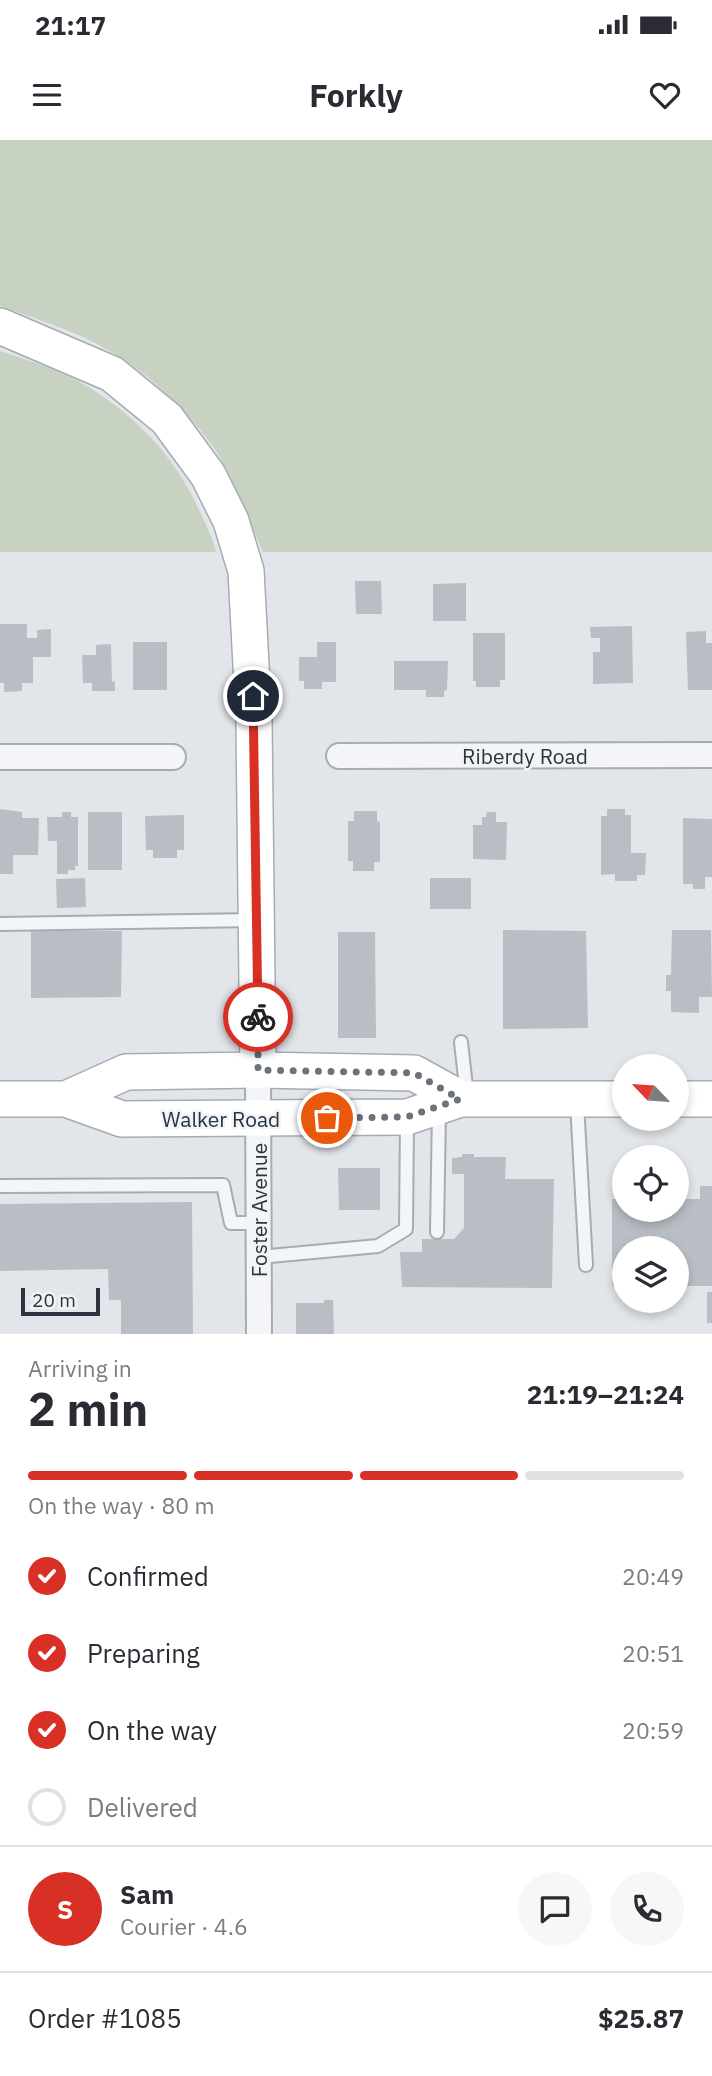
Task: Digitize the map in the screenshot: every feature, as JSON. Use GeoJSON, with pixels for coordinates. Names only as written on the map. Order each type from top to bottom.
{"type":"FeatureCollection","features":[{"type":"Feature","properties":{"kind":"main road","name":"Foster Avenue"},"geometry":{"type":"LineString","coordinates":[[0,326],[112,374],[167,419],[208,475],[232,522],[246,571],[254,734],[258,1070]]}},
{"type":"Feature","properties":{"kind":"main road","name":"Walker Road"},"geometry":{"type":"LineString","coordinates":[[66,1099],[127,1072],[258,1070],[414,1073],[456,1102]]}},
{"type":"Feature","properties":{"kind":"main road","name":"Walker Road"},"geometry":{"type":"LineString","coordinates":[[0,1099],[66,1099],[122,1119],[407,1117],[456,1102],[612,1099]]}},
{"type":"Feature","properties":{"kind":"main road"},"geometry":{"type":"LineString","coordinates":[[690,1099],[712,1099]]}},
{"type":"Feature","properties":{"kind":"street","name":"Riberdy Road"},"geometry":{"type":"LineString","coordinates":[[339,756],[712,755]]}},
{"type":"Feature","properties":{"kind":"street"},"geometry":{"type":"LineString","coordinates":[[0,757],[173,757]]}},
{"type":"Feature","properties":{"kind":"street","name":"Foster Avenue"},"geometry":{"type":"LineString","coordinates":[[258,1070],[259,1334]]}},
{"type":"Feature","properties":{"kind":"lane"},"geometry":{"type":"LineString","coordinates":[[0,924],[256,920]]}},
{"type":"Feature","properties":{"kind":"lane"},"geometry":{"type":"LineString","coordinates":[[437,1232],[456,1102],[461,1042]]}},
{"type":"Feature","properties":{"kind":"lane"},"geometry":{"type":"LineString","coordinates":[[576,1099],[586,1265]]}},
{"type":"Feature","properties":{"kind":"lane"},"geometry":{"type":"LineString","coordinates":[[259,1257],[378,1246],[406,1229],[407,1117]]}},
{"type":"Feature","properties":{"kind":"lane"},"geometry":{"type":"LineString","coordinates":[[0,1186],[223,1185],[231,1223],[259,1223]]}},
{"type":"Feature","properties":{"kind":"green space"},"geometry":{"type":"Polygon","coordinates":[[[0,140],[712,140],[712,552],[263,552],[219,456],[200,430],[163,390],[121,358],[100,346],[54,325],[0,306],[0,140]]]}},
{"type":"Feature","properties":{"kind":"green space"},"geometry":{"type":"Polygon","coordinates":[[[0,351],[48,367],[76,380],[132,419],[178,471],[200,512],[216,552],[0,552],[0,351]]]}},
{"type":"Feature","properties":{"kind":"building"},"geometry":{"type":"Polygon","coordinates":[[[355,581],[381,581],[382,614],[356,614],[355,581]]]}},
{"type":"Feature","properties":{"kind":"building"},"geometry":{"type":"Polygon","coordinates":[[[466,583],[466,621],[433,621],[433,584],[466,583]]]}},
{"type":"Feature","properties":{"kind":"building"},"geometry":{"type":"Polygon","coordinates":[[[0,624],[27,624],[27,638],[37,638],[37,630],[51,629],[51,657],[33,657],[33,683],[22,683],[22,691],[4,692],[4,683],[0,683],[0,624]]]}},
{"type":"Feature","properties":{"kind":"building"},"geometry":{"type":"Polygon","coordinates":[[[632,626],[633,683],[593,684],[593,652],[600,652],[600,638],[591,638],[590,627],[632,626]]]}},
{"type":"Feature","properties":{"kind":"building"},"geometry":{"type":"Polygon","coordinates":[[[706,631],[706,643],[712,643],[712,690],[688,690],[686,632],[706,631]]]}},
{"type":"Feature","properties":{"kind":"building"},"geometry":{"type":"Polygon","coordinates":[[[473,633],[505,633],[505,680],[500,680],[500,687],[476,687],[476,681],[473,681],[473,633]]]}},
{"type":"Feature","properties":{"kind":"building"},"geometry":{"type":"Polygon","coordinates":[[[133,642],[167,642],[167,690],[133,690],[133,642]]]}},
{"type":"Feature","properties":{"kind":"building"},"geometry":{"type":"Polygon","coordinates":[[[317,642],[336,642],[336,682],[322,682],[322,689],[304,689],[304,681],[299,681],[299,657],[317,657],[317,642]]]}},
{"type":"Feature","properties":{"kind":"building"},"geometry":{"type":"Polygon","coordinates":[[[111,644],[112,682],[115,681],[115,691],[92,691],[92,683],[83,683],[82,655],[96,655],[96,645],[111,644]]]}},
{"type":"Feature","properties":{"kind":"building"},"geometry":{"type":"Polygon","coordinates":[[[394,661],[448,661],[447,690],[444,691],[444,697],[426,697],[426,690],[394,690],[394,661]]]}},
{"type":"Feature","properties":{"kind":"building"},"geometry":{"type":"Polygon","coordinates":[[[0,809],[22,812],[22,818],[39,818],[38,855],[13,855],[13,874],[0,874],[0,809]]]}},
{"type":"Feature","properties":{"kind":"building"},"geometry":{"type":"Polygon","coordinates":[[[607,809],[625,809],[625,815],[631,815],[631,853],[646,853],[645,875],[637,875],[637,881],[615,881],[615,874],[601,875],[601,816],[607,816],[607,809]]]}},
{"type":"Feature","properties":{"kind":"building"},"geometry":{"type":"Polygon","coordinates":[[[354,811],[377,811],[377,821],[380,822],[380,862],[374,862],[374,871],[353,871],[353,861],[348,861],[348,821],[354,821],[354,811]]]}},
{"type":"Feature","properties":{"kind":"building"},"geometry":{"type":"Polygon","coordinates":[[[62,812],[71,812],[71,817],[78,817],[78,866],[75,866],[75,870],[68,870],[68,874],[57,874],[57,841],[48,841],[47,817],[62,817],[62,812]]]}},
{"type":"Feature","properties":{"kind":"building"},"geometry":{"type":"Polygon","coordinates":[[[88,812],[122,812],[122,870],[88,870],[88,812]]]}},
{"type":"Feature","properties":{"kind":"building"},"geometry":{"type":"Polygon","coordinates":[[[487,812],[496,812],[496,822],[507,822],[506,860],[473,859],[473,825],[482,825],[482,817],[486,817],[487,812]]]}},
{"type":"Feature","properties":{"kind":"building"},"geometry":{"type":"Polygon","coordinates":[[[184,815],[184,850],[177,850],[177,858],[153,858],[153,850],[146,850],[145,816],[184,815]]]}},
{"type":"Feature","properties":{"kind":"building"},"geometry":{"type":"Polygon","coordinates":[[[683,818],[712,819],[712,877],[705,877],[705,889],[693,889],[693,884],[683,884],[683,818]]]}},
{"type":"Feature","properties":{"kind":"building"},"geometry":{"type":"Polygon","coordinates":[[[85,878],[86,907],[57,908],[56,879],[85,878]]]}},
{"type":"Feature","properties":{"kind":"building"},"geometry":{"type":"Polygon","coordinates":[[[430,878],[471,878],[471,909],[430,909],[430,878]]]}},
{"type":"Feature","properties":{"kind":"building"},"geometry":{"type":"Polygon","coordinates":[[[503,930],[586,931],[588,1028],[503,1029],[503,930]]]}},
{"type":"Feature","properties":{"kind":"building"},"geometry":{"type":"Polygon","coordinates":[[[672,930],[711,930],[712,997],[699,997],[699,1013],[671,1012],[671,991],[666,991],[666,975],[671,975],[672,930]]]}},
{"type":"Feature","properties":{"kind":"building"},"geometry":{"type":"Polygon","coordinates":[[[31,931],[122,931],[121,997],[31,998],[31,931]]]}},
{"type":"Feature","properties":{"kind":"building"},"geometry":{"type":"Polygon","coordinates":[[[338,932],[375,932],[376,1038],[338,1038],[338,932]]]}},
{"type":"Feature","properties":{"kind":"building"},"geometry":{"type":"Polygon","coordinates":[[[462,1154],[474,1154],[474,1157],[506,1157],[505,1179],[554,1179],[552,1288],[402,1287],[400,1252],[422,1252],[422,1239],[454,1239],[464,1228],[464,1174],[452,1174],[452,1158],[462,1157],[462,1154]]]}},
{"type":"Feature","properties":{"kind":"building"},"geometry":{"type":"Polygon","coordinates":[[[338,1168],[380,1168],[380,1210],[339,1210],[338,1168]]]}},
{"type":"Feature","properties":{"kind":"building"},"geometry":{"type":"Polygon","coordinates":[[[700,1186],[712,1186],[712,1286],[689,1286],[689,1236],[612,1236],[612,1222],[689,1222],[689,1199],[700,1199],[700,1186]]]}},
{"type":"Feature","properties":{"kind":"building"},"geometry":{"type":"Polygon","coordinates":[[[192,1202],[193,1334],[121,1334],[121,1300],[109,1300],[108,1269],[0,1271],[0,1204],[192,1202]]]}},
{"type":"Feature","properties":{"kind":"building"},"geometry":{"type":"Polygon","coordinates":[[[707,1292],[712,1292],[712,1323],[707,1323],[707,1292]]]}},
{"type":"Feature","properties":{"kind":"building"},"geometry":{"type":"Polygon","coordinates":[[[324,1300],[333,1300],[334,1334],[296,1334],[296,1303],[324,1303],[324,1300]]]}},
{"type":"Feature","properties":{"kind":"way so far"},"geometry":{"type":"LineString","coordinates":[[258,1017],[258,1070],[414,1073],[460,1099],[407,1117],[327,1118]]}},
{"type":"Feature","properties":{"kind":"route"},"geometry":{"type":"LineString","coordinates":[[253,696],[258,1017]]}}]}
